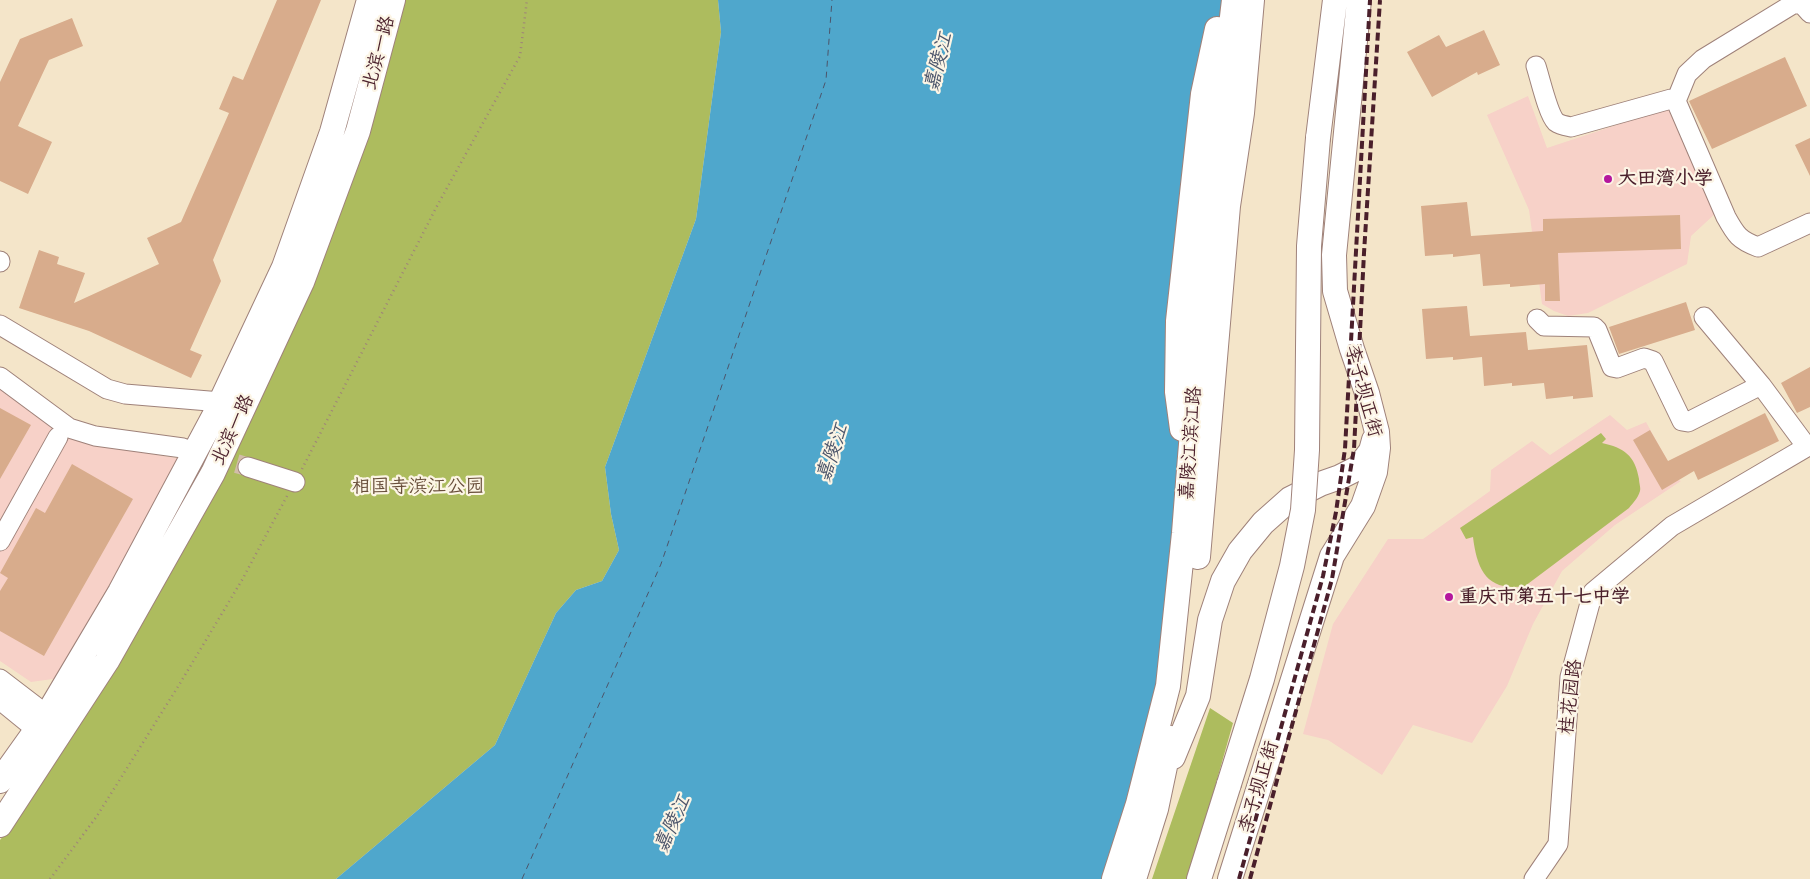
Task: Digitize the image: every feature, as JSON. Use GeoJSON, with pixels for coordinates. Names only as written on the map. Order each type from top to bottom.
{"type":"FeatureCollection","features":[{"type":"Feature","properties":{"kind":"main road","name":"北滨一路"},"geometry":{"type":"LineString","coordinates":[[0,781],[42,722],[120,592],[221,402],[284,267],[332,132],[369,0]]}},
{"type":"Feature","properties":{"kind":"main road","name":"北滨一路"},"geometry":{"type":"LineString","coordinates":[[0,825],[107,661],[213,473],[302,282],[358,131],[393,0]]}},
{"type":"Feature","properties":{"kind":"main road","name":"嘉陵江滨江路"},"geometry":{"type":"LineString","coordinates":[[1114,879],[1138,804],[1168,686],[1184,532],[1210,203],[1234,0]]}},
{"type":"Feature","properties":{"kind":"main road","name":"嘉陵江滨江路"},"geometry":{"type":"LineString","coordinates":[[1134,879],[1156,809],[1180,693],[1201,536],[1214,358],[1228,206],[1242,113],[1252,0]]}},
{"type":"Feature","properties":{"kind":"main road","name":"李子坝正街"},"geometry":{"type":"LineString","coordinates":[[1199,879],[1262,679],[1292,566],[1303,510],[1307,450],[1309,246],[1318,138],[1335,0]]}},
{"type":"Feature","properties":{"kind":"main road","name":"李子坝正街"},"geometry":{"type":"LineString","coordinates":[[1230,879],[1332,556],[1363,506],[1376,472],[1377,432],[1368,393],[1352,349],[1335,291],[1334,254],[1359,0]]}},
{"type":"Feature","properties":{"kind":"main road"},"geometry":{"type":"LineString","coordinates":[[1156,809],[1182,732],[1198,696],[1210,620],[1222,581],[1240,552],[1263,523],[1290,499],[1358,468],[1371,451],[1377,432]]}},
{"type":"Feature","properties":{"kind":"street"},"geometry":{"type":"LineString","coordinates":[[1810,13],[1802,4],[1796,2],[1703,59],[1687,74],[1676,101],[1726,217],[1743,241],[1758,247],[1810,223]]}},
{"type":"Feature","properties":{"kind":"street"},"geometry":{"type":"LineString","coordinates":[[1536,66],[1550,110],[1556,121],[1562,126],[1571,127],[1671,99],[1676,101]]}},
{"type":"Feature","properties":{"kind":"street"},"geometry":{"type":"LineString","coordinates":[[1704,317],[1761,385],[1808,446]]}},
{"type":"Feature","properties":{"kind":"street"},"geometry":{"type":"LineString","coordinates":[[1537,319],[1544,326],[1594,327],[1597,330],[1612,367],[1617,368],[1644,358],[1653,361],[1682,421],[1688,422],[1761,385]]}},
{"type":"Feature","properties":{"kind":"street"},"geometry":{"type":"LineString","coordinates":[[0,325],[107,389],[125,394],[221,402]]}},
{"type":"Feature","properties":{"kind":"street"},"geometry":{"type":"LineString","coordinates":[[0,377],[68,428],[95,436],[183,448]]}},
{"type":"Feature","properties":{"kind":"street"},"geometry":{"type":"LineString","coordinates":[[0,541],[58,437]]}},
{"type":"Feature","properties":{"kind":"street","name":"桂花园路"},"geometry":{"type":"LineString","coordinates":[[1534,879],[1558,844],[1570,677],[1593,592],[1672,526],[1808,446]]}},
{"type":"Feature","properties":{"kind":"street"},"geometry":{"type":"LineString","coordinates":[[248,467],[294,482]]}},
{"type":"Feature","properties":{"kind":"street"},"geometry":{"type":"LineString","coordinates":[[0,679],[42,722]]}},
{"type":"Feature","properties":{"kind":"street"},"geometry":{"type":"LineString","coordinates":[[0,700],[42,722]]}},
{"type":"Feature","properties":{"kind":"path"},"geometry":{"type":"LineString","coordinates":[[50,879],[97,816],[242,580],[334,408],[437,206],[520,56],[527,0]]}},
{"type":"Feature","properties":{"kind":"shaded area","name":"大田湾小学"},"geometry":{"type":"Polygon","coordinates":[[[1528,96],[1547,148],[1671,107],[1716,213],[1691,236],[1687,264],[1588,313],[1568,316],[1542,304],[1529,210],[1487,115],[1528,96]]]}},
{"type":"Feature","properties":{"kind":"shaded area"},"geometry":{"type":"Polygon","coordinates":[[[0,387],[96,445],[182,459],[60,678],[31,682],[0,661],[0,387]]]}},
{"type":"Feature","properties":{"kind":"shaded area","name":"重庆市第五十七中学"},"geometry":{"type":"Polygon","coordinates":[[[1610,415],[1627,430],[1646,422],[1678,480],[1681,481],[1615,525],[1562,571],[1533,624],[1507,686],[1472,743],[1413,725],[1382,775],[1328,740],[1303,734],[1333,624],[1388,539],[1423,539],[1490,491],[1491,470],[1532,441],[1550,455],[1610,415]]]}},
{"type":"Feature","properties":{"kind":"green space","name":"相国寺滨江公园"},"geometry":{"type":"Polygon","coordinates":[[[401,0],[718,0],[721,32],[696,219],[605,467],[611,514],[619,550],[602,581],[576,590],[556,613],[495,745],[336,879],[0,879],[0,840],[14,823],[219,480],[401,0]]]}},
{"type":"Feature","properties":{"kind":"green space"},"geometry":{"type":"Polygon","coordinates":[[[1601,433],[1606,439],[1602,443],[1622,450],[1635,464],[1640,488],[1635,500],[1629,508],[1525,586],[1501,586],[1493,582],[1481,569],[1473,537],[1466,539],[1460,528],[1601,433]]]}},
{"type":"Feature","properties":{"kind":"green space"},"geometry":{"type":"Polygon","coordinates":[[[1210,708],[1233,723],[1189,879],[1152,879],[1210,708]]]}},
{"type":"Feature","properties":{"kind":"water","name":"嘉陵江"},"geometry":{"type":"Polygon","coordinates":[[[718,0],[1230,0],[1188,116],[1217,436],[1110,879],[336,879],[495,745],[556,613],[576,590],[602,581],[619,550],[611,514],[605,467],[696,219],[721,32],[718,0]]]}},
{"type":"Feature","properties":{"kind":"building"},"geometry":{"type":"Polygon","coordinates":[[[277,0],[321,0],[213,260],[221,281],[190,350],[202,355],[191,378],[89,331],[19,308],[39,250],[59,257],[57,264],[85,273],[74,303],[159,264],[147,238],[181,222],[229,113],[219,109],[233,76],[243,80],[277,0]]]}},
{"type":"Feature","properties":{"kind":"building"},"geometry":{"type":"Polygon","coordinates":[[[72,18],[83,46],[49,60],[18,126],[52,142],[28,194],[0,181],[0,82],[20,39],[72,18]]]}},
{"type":"Feature","properties":{"kind":"building"},"geometry":{"type":"Polygon","coordinates":[[[1484,30],[1500,65],[1478,75],[1477,72],[1432,97],[1407,52],[1439,35],[1446,47],[1484,30]]]}},
{"type":"Feature","properties":{"kind":"building"},"geometry":{"type":"Polygon","coordinates":[[[1785,57],[1807,106],[1712,149],[1689,101],[1785,57]]]}},
{"type":"Feature","properties":{"kind":"building"},"geometry":{"type":"Polygon","coordinates":[[[1810,138],[1810,176],[1795,145],[1810,138]]]}},
{"type":"Feature","properties":{"kind":"building"},"geometry":{"type":"Polygon","coordinates":[[[1467,202],[1471,236],[1543,231],[1543,219],[1680,215],[1681,249],[1558,253],[1560,301],[1545,301],[1545,284],[1510,287],[1510,284],[1483,286],[1480,254],[1453,257],[1453,254],[1425,256],[1421,206],[1467,202]]]}},
{"type":"Feature","properties":{"kind":"building"},"geometry":{"type":"Polygon","coordinates":[[[1686,302],[1695,330],[1619,354],[1609,327],[1686,302]]]}},
{"type":"Feature","properties":{"kind":"building"},"geometry":{"type":"Polygon","coordinates":[[[1467,306],[1470,336],[1526,332],[1528,350],[1587,345],[1593,397],[1573,399],[1573,396],[1546,399],[1544,383],[1512,386],[1512,383],[1484,386],[1482,357],[1453,360],[1453,357],[1426,359],[1422,309],[1467,306]]]}},
{"type":"Feature","properties":{"kind":"building"},"geometry":{"type":"Polygon","coordinates":[[[1810,367],[1810,407],[1797,413],[1781,383],[1810,367]]]}},
{"type":"Feature","properties":{"kind":"building"},"geometry":{"type":"Polygon","coordinates":[[[0,408],[31,425],[0,479],[0,408]]]}},
{"type":"Feature","properties":{"kind":"building"},"geometry":{"type":"Polygon","coordinates":[[[1765,413],[1779,441],[1698,480],[1694,471],[1662,490],[1633,440],[1650,430],[1668,461],[1765,413]]]}},
{"type":"Feature","properties":{"kind":"building"},"geometry":{"type":"Polygon","coordinates":[[[72,464],[133,499],[44,656],[0,631],[0,591],[8,578],[0,573],[36,508],[45,513],[72,464]]]}},
{"type":"Feature","properties":{"kind":"ferry route"},"geometry":{"type":"LineString","coordinates":[[522,879],[661,564],[826,80],[832,0]]}},
{"type":"Feature","properties":{"kind":"tunnel"},"geometry":{"type":"LineString","coordinates":[[183,448],[248,467]]}},
{"type":"Feature","properties":{"kind":"railway"},"geometry":{"type":"LineString","coordinates":[[1239,879],[1323,576],[1336,512],[1345,449],[1370,0]]}},
{"type":"Feature","properties":{"kind":"railway"},"geometry":{"type":"LineString","coordinates":[[1250,879],[1332,579],[1354,449],[1380,0]]}},
{"type":"Feature","properties":{"kind":"place","name":"大田湾小学"},"geometry":{"type":"Point","coordinates":[1608,179]}},
{"type":"Feature","properties":{"kind":"place","name":"重庆市第五十七中学"},"geometry":{"type":"Point","coordinates":[1449,597]}}]}
